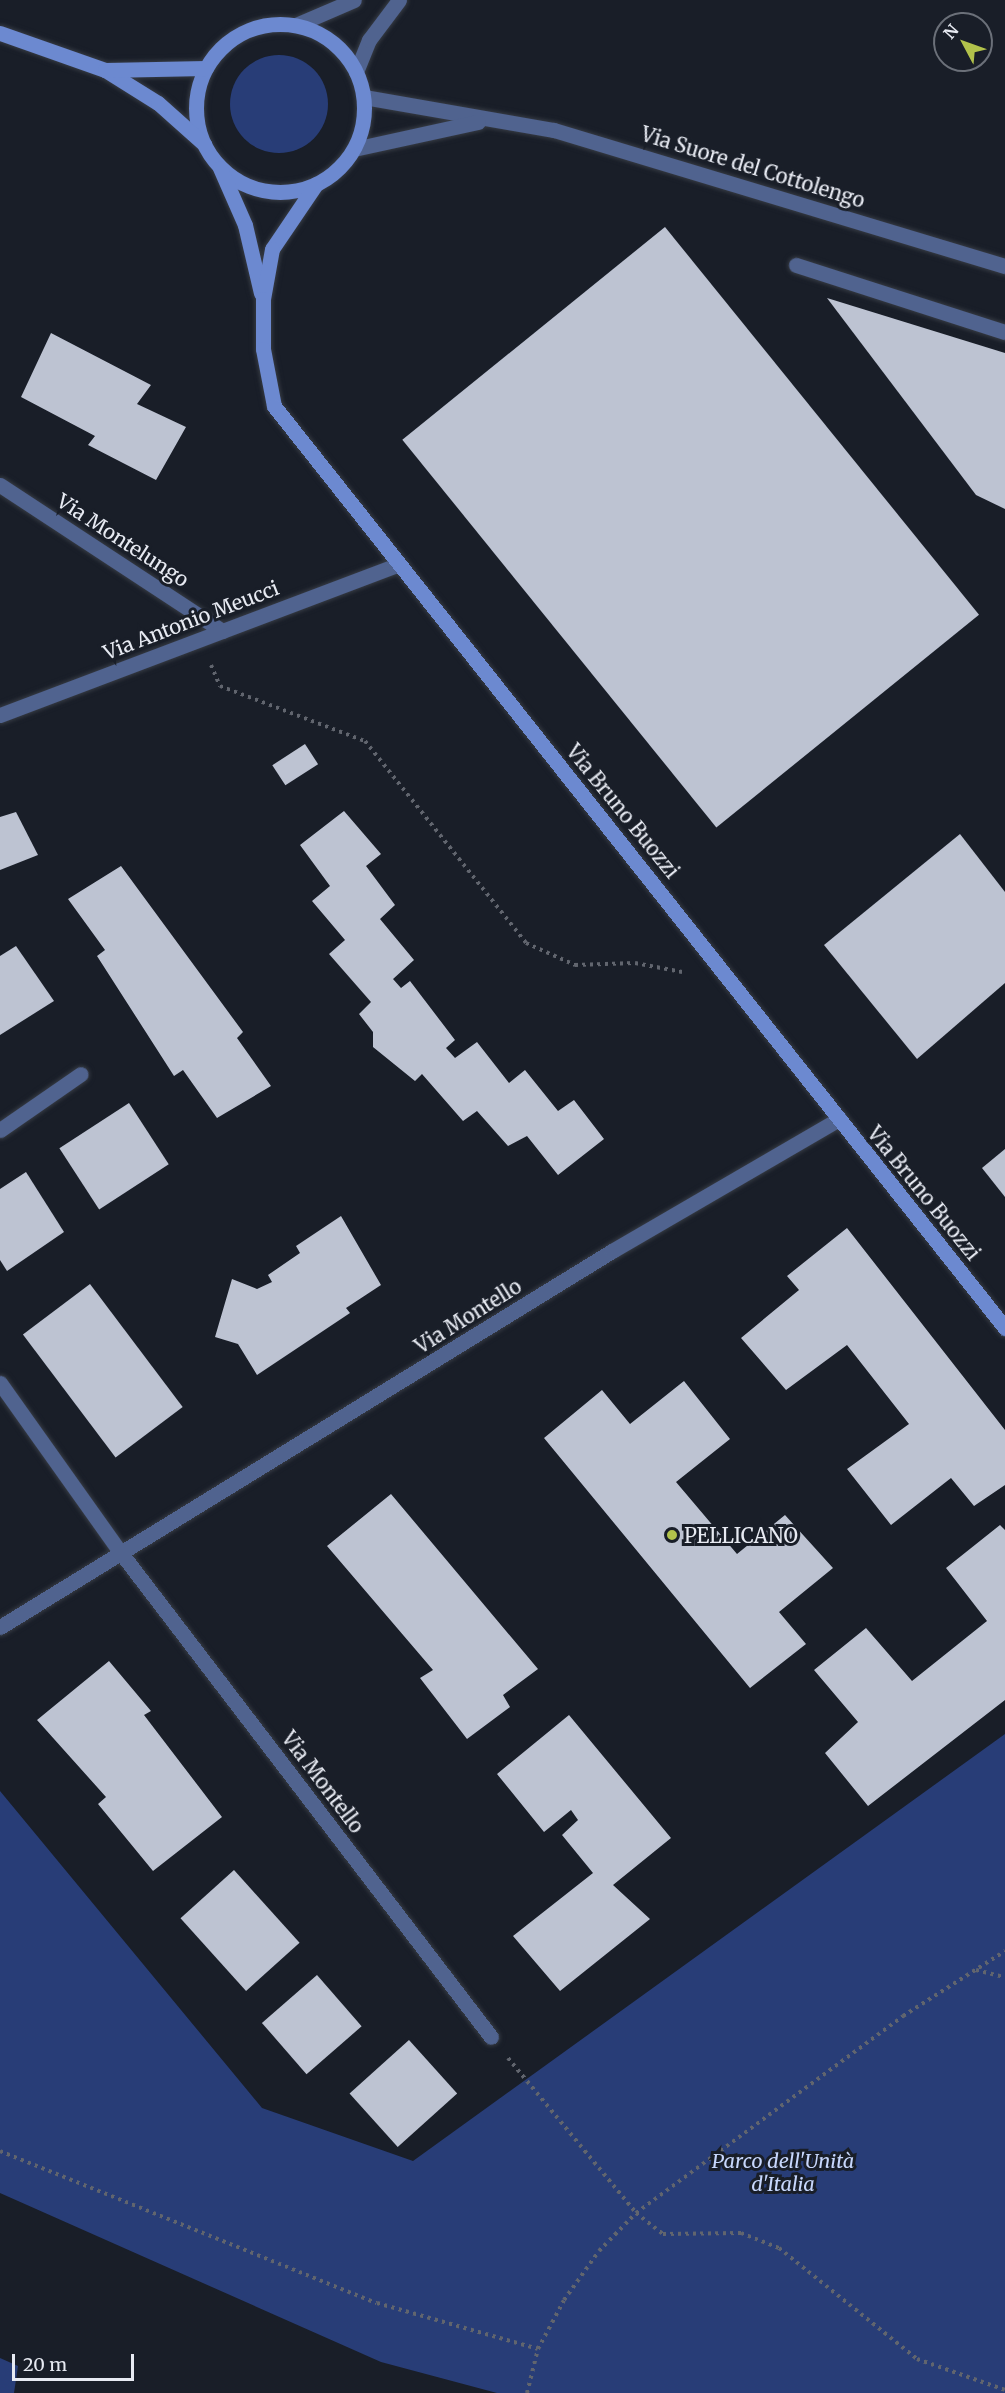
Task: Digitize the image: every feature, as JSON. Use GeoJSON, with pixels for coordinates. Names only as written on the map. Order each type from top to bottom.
{"type":"FeatureCollection","features":[{"type":"Feature","properties":{"kind":"street"},"geometry":{"type":"LineString","coordinates":[[204,144],[197,93],[206,68],[244,32],[296,25],[354,0]]}},
{"type":"Feature","properties":{"kind":"street"},"geometry":{"type":"LineString","coordinates":[[356,72],[369,40],[399,0]]}},
{"type":"Feature","properties":{"kind":"street"},"geometry":{"type":"LineString","coordinates":[[0,33],[105,70],[158,103],[204,144],[219,166],[265,191],[316,184],[354,149],[363,124],[364,98],[356,72],[341,50],[296,25]]}},
{"type":"Feature","properties":{"kind":"street"},"geometry":{"type":"LineString","coordinates":[[105,70],[206,68]]}},
{"type":"Feature","properties":{"kind":"street","name":"Via Suore del Cottolengo"},"geometry":{"type":"LineString","coordinates":[[364,98],[487,120],[620,148],[1005,266]]}},
{"type":"Feature","properties":{"kind":"street","name":"Via Suore del Cottolengo"},"geometry":{"type":"LineString","coordinates":[[354,149],[487,120]]}},
{"type":"Feature","properties":{"kind":"street","name":"Via Bruno Buozzi"},"geometry":{"type":"LineString","coordinates":[[219,166],[245,225],[263,299]]}},
{"type":"Feature","properties":{"kind":"street","name":"Via Bruno Buozzi"},"geometry":{"type":"LineString","coordinates":[[316,184],[272,249],[263,299],[263,350],[274,406],[1005,1328]]}},
{"type":"Feature","properties":{"kind":"street"},"geometry":{"type":"LineString","coordinates":[[796,265],[1005,332]]}},
{"type":"Feature","properties":{"kind":"street","name":"Via Montelungo"},"geometry":{"type":"LineString","coordinates":[[0,485],[222,631]]}},
{"type":"Feature","properties":{"kind":"street","name":"Via Antonio Meucci"},"geometry":{"type":"LineString","coordinates":[[0,715],[398,565]]}},
{"type":"Feature","properties":{"kind":"street"},"geometry":{"type":"LineString","coordinates":[[0,1130],[81,1074]]}},
{"type":"Feature","properties":{"kind":"street","name":"Via Montello"},"geometry":{"type":"LineString","coordinates":[[0,1627],[612,1251],[839,1119]]}},
{"type":"Feature","properties":{"kind":"street"},"geometry":{"type":"LineString","coordinates":[[0,1383],[122,1553]]}},
{"type":"Feature","properties":{"kind":"street","name":"Via Montello"},"geometry":{"type":"LineString","coordinates":[[122,1553],[491,2037]]}},
{"type":"Feature","properties":{"kind":"path"},"geometry":{"type":"LineString","coordinates":[[199,640],[220,686],[364,741],[526,943],[575,965],[635,963],[681,970],[688,979]]}},
{"type":"Feature","properties":{"kind":"path"},"geometry":{"type":"LineString","coordinates":[[527,2393],[538,2349],[599,2251],[636,2213],[975,1969],[1005,1951]]}},
{"type":"Feature","properties":{"kind":"path"},"geometry":{"type":"LineString","coordinates":[[975,1969],[1005,1977]]}},
{"type":"Feature","properties":{"kind":"path"},"geometry":{"type":"LineString","coordinates":[[491,2037],[636,2213],[663,2234],[741,2233],[779,2248],[917,2359],[1005,2390]]}},
{"type":"Feature","properties":{"kind":"path"},"geometry":{"type":"LineString","coordinates":[[0,2151],[377,2303],[538,2349]]}},
{"type":"Feature","properties":{"kind":"green space"},"geometry":{"type":"Polygon","coordinates":[[[279,55],[298,58],[314,69],[325,85],[328,104],[325,123],[314,139],[298,150],[279,153],[260,150],[244,139],[233,123],[230,104],[233,85],[244,69],[260,58],[279,55]]]}},
{"type":"Feature","properties":{"kind":"green space","name":"Parco dell'Unità d'Italia"},"geometry":{"type":"Polygon","coordinates":[[[1005,1734],[1005,2393],[497,2393],[381,2362],[0,2193],[0,1791],[262,2108],[413,2161],[1005,1734]]]}},
{"type":"Feature","properties":{"kind":"green space"},"geometry":{"type":"Polygon","coordinates":[[[0,2358],[18,2366],[14,2393],[0,2393],[0,2358]]]}},
{"type":"Feature","properties":{"kind":"building"},"geometry":{"type":"Polygon","coordinates":[[[665,227],[979,615],[716,828],[402,440],[665,227]]]}},
{"type":"Feature","properties":{"kind":"building"},"geometry":{"type":"Polygon","coordinates":[[[827,298],[1005,353],[1005,509],[976,495],[827,298]]]}},
{"type":"Feature","properties":{"kind":"building"},"geometry":{"type":"Polygon","coordinates":[[[51,333],[151,385],[137,404],[186,427],[156,480],[88,445],[95,436],[21,397],[51,333]]]}},
{"type":"Feature","properties":{"kind":"building"},"geometry":{"type":"Polygon","coordinates":[[[305,744],[318,764],[285,785],[272,765],[305,744]]]}},
{"type":"Feature","properties":{"kind":"building"},"geometry":{"type":"Polygon","coordinates":[[[344,811],[381,854],[366,866],[395,905],[380,919],[414,960],[393,979],[401,988],[410,981],[455,1040],[446,1048],[455,1058],[477,1042],[509,1083],[525,1070],[558,1111],[574,1100],[604,1139],[558,1175],[527,1136],[508,1146],[477,1111],[463,1121],[422,1074],[415,1081],[373,1047],[373,1032],[359,1014],[371,1002],[329,954],[345,940],[312,901],[330,886],[300,845],[344,811]]]}},
{"type":"Feature","properties":{"kind":"building"},"geometry":{"type":"Polygon","coordinates":[[[16,812],[38,855],[0,870],[0,817],[16,812]]]}},
{"type":"Feature","properties":{"kind":"building"},"geometry":{"type":"Polygon","coordinates":[[[960,834],[1005,892],[1005,983],[917,1059],[824,945],[960,834]]]}},
{"type":"Feature","properties":{"kind":"building"},"geometry":{"type":"Polygon","coordinates":[[[121,866],[243,1032],[237,1038],[271,1086],[217,1118],[183,1070],[174,1076],[97,956],[105,950],[68,899],[121,866]]]}},
{"type":"Feature","properties":{"kind":"building"},"geometry":{"type":"Polygon","coordinates":[[[16,946],[54,1001],[0,1035],[0,956],[16,946]]]}},
{"type":"Feature","properties":{"kind":"building"},"geometry":{"type":"Polygon","coordinates":[[[129,1103],[169,1164],[99,1209],[59,1148],[129,1103]]]}},
{"type":"Feature","properties":{"kind":"building"},"geometry":{"type":"Polygon","coordinates":[[[1005,1149],[1005,1197],[982,1168],[1005,1149]]]}},
{"type":"Feature","properties":{"kind":"building"},"geometry":{"type":"Polygon","coordinates":[[[26,1172],[64,1232],[7,1271],[0,1260],[0,1189],[26,1172]]]}},
{"type":"Feature","properties":{"kind":"building"},"geometry":{"type":"Polygon","coordinates":[[[341,1216],[381,1285],[346,1308],[350,1313],[257,1375],[238,1344],[215,1337],[232,1279],[257,1289],[272,1282],[268,1275],[300,1253],[296,1246],[341,1216]]]}},
{"type":"Feature","properties":{"kind":"building"},"geometry":{"type":"Polygon","coordinates":[[[847,1228],[1005,1430],[1005,1485],[974,1506],[951,1478],[891,1525],[847,1469],[909,1424],[847,1345],[786,1390],[741,1338],[799,1290],[787,1276],[847,1228]]]}},
{"type":"Feature","properties":{"kind":"building"},"geometry":{"type":"Polygon","coordinates":[[[90,1284],[183,1407],[116,1458],[23,1335],[90,1284]]]}},
{"type":"Feature","properties":{"kind":"building","name":"PELLICANO"},"geometry":{"type":"Polygon","coordinates":[[[684,1381],[730,1439],[676,1482],[737,1554],[785,1515],[833,1568],[779,1612],[806,1644],[750,1688],[544,1438],[602,1390],[630,1424],[684,1381]]]}},
{"type":"Feature","properties":{"kind":"building"},"geometry":{"type":"Polygon","coordinates":[[[391,1494],[538,1669],[503,1695],[510,1707],[467,1739],[420,1678],[433,1670],[327,1546],[391,1494]]]}},
{"type":"Feature","properties":{"kind":"building"},"geometry":{"type":"Polygon","coordinates":[[[1000,1525],[1005,1530],[1005,1700],[868,1806],[825,1753],[858,1722],[814,1670],[866,1628],[912,1681],[987,1621],[946,1568],[1000,1525]]]}},
{"type":"Feature","properties":{"kind":"building"},"geometry":{"type":"Polygon","coordinates":[[[109,1661],[151,1711],[144,1715],[222,1817],[153,1871],[98,1804],[106,1797],[37,1720],[109,1661]]]}},
{"type":"Feature","properties":{"kind":"building"},"geometry":{"type":"Polygon","coordinates":[[[569,1715],[671,1838],[613,1885],[650,1919],[560,1991],[513,1936],[593,1873],[562,1835],[578,1820],[571,1810],[544,1832],[497,1774],[569,1715]]]}},
{"type":"Feature","properties":{"kind":"building"},"geometry":{"type":"Polygon","coordinates":[[[234,1870],[300,1943],[246,1991],[180,1918],[234,1870]]]}},
{"type":"Feature","properties":{"kind":"building"},"geometry":{"type":"Polygon","coordinates":[[[317,1975],[362,2026],[307,2074],[262,2023],[317,1975]]]}},
{"type":"Feature","properties":{"kind":"building"},"geometry":{"type":"Polygon","coordinates":[[[409,2040],[457,2094],[398,2147],[350,2094],[409,2040]]]}},
{"type":"Feature","properties":{"kind":"place","name":"PELLICANO"},"geometry":{"type":"Point","coordinates":[672,1535]}}]}
